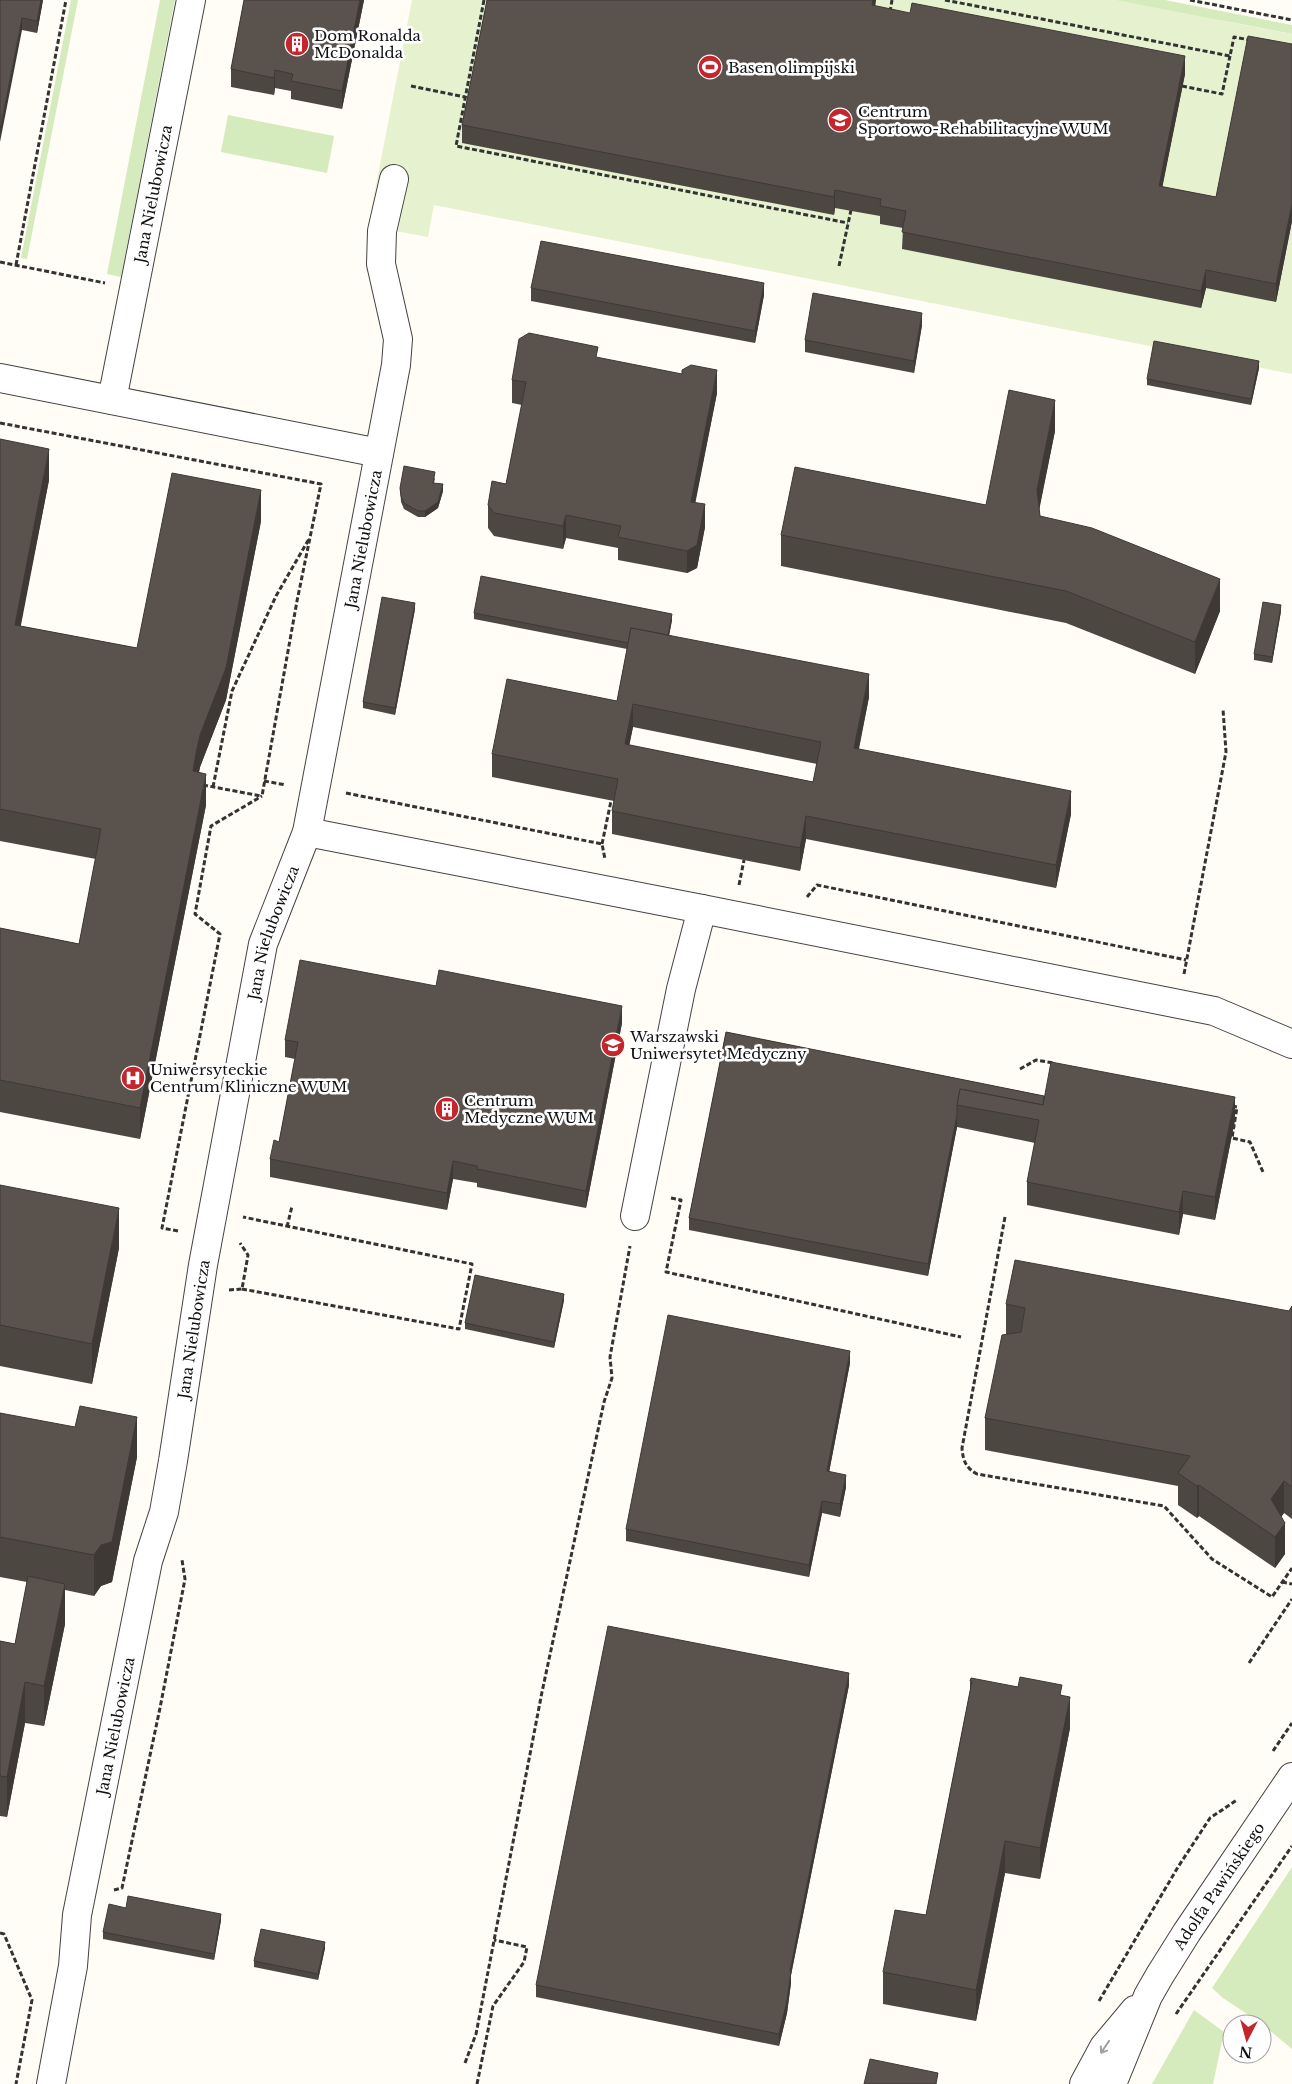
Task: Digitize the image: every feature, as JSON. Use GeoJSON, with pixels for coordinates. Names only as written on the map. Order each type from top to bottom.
{"type":"FeatureCollection","features":[{"type":"Feature","properties":{"kind":"street","name":"Jana Nielubowicza"},"geometry":{"type":"LineString","coordinates":[[53,2084],[73,1966],[77,1915],[148,1561],[164,1512],[203,1265],[262,944],[307,832],[379,453],[112,400],[191,0]]}},
{"type":"Feature","properties":{"kind":"street"},"geometry":{"type":"LineString","coordinates":[[379,453],[396,365],[398,339],[382,264],[382,231],[394,179]]}},
{"type":"Feature","properties":{"kind":"street"},"geometry":{"type":"LineString","coordinates":[[0,378],[112,400]]}},
{"type":"Feature","properties":{"kind":"street"},"geometry":{"type":"LineString","coordinates":[[307,832],[1214,1011],[1292,1044]]}},
{"type":"Feature","properties":{"kind":"street"},"geometry":{"type":"LineString","coordinates":[[638,1203],[681,989],[702,909]]}},
{"type":"Feature","properties":{"kind":"street","name":"Adolfa Pawińskiego"},"geometry":{"type":"LineString","coordinates":[[1112,2084],[1148,1996],[1187,1932],[1292,1777]]}},
{"type":"Feature","properties":{"kind":"street","name":"Adolfa Pawińskiego"},"geometry":{"type":"LineString","coordinates":[[1084,2084],[1104,2047],[1148,1996]]}},
{"type":"Feature","properties":{"kind":"path"},"geometry":{"type":"LineString","coordinates":[[16,265],[66,0]]}},
{"type":"Feature","properties":{"kind":"path"},"geometry":{"type":"LineString","coordinates":[[484,0],[456,146],[848,223]]}},
{"type":"Feature","properties":{"kind":"path"},"geometry":{"type":"LineString","coordinates":[[888,17],[892,0]]}},
{"type":"Feature","properties":{"kind":"path"},"geometry":{"type":"LineString","coordinates":[[945,0],[1230,56]]}},
{"type":"Feature","properties":{"kind":"path"},"geometry":{"type":"LineString","coordinates":[[1190,0],[1292,20]]}},
{"type":"Feature","properties":{"kind":"path"},"geometry":{"type":"LineString","coordinates":[[958,12],[960,3]]}},
{"type":"Feature","properties":{"kind":"path"},"geometry":{"type":"LineString","coordinates":[[1182,86],[1222,94],[1234,37],[1253,41]]}},
{"type":"Feature","properties":{"kind":"path"},"geometry":{"type":"LineString","coordinates":[[411,86],[466,97]]}},
{"type":"Feature","properties":{"kind":"path"},"geometry":{"type":"LineString","coordinates":[[839,266],[851,210]]}},
{"type":"Feature","properties":{"kind":"path"},"geometry":{"type":"LineString","coordinates":[[0,262],[111,284]]}},
{"type":"Feature","properties":{"kind":"path"},"geometry":{"type":"LineString","coordinates":[[0,422],[321,484],[262,796]]}},
{"type":"Feature","properties":{"kind":"path"},"geometry":{"type":"LineString","coordinates":[[213,787],[232,691],[276,596],[310,536]]}},
{"type":"Feature","properties":{"kind":"path"},"geometry":{"type":"LineString","coordinates":[[806,898],[817,886],[1186,960],[1226,752],[1223,709]]}},
{"type":"Feature","properties":{"kind":"path"},"geometry":{"type":"LineString","coordinates":[[264,781],[348,794],[602,844]]}},
{"type":"Feature","properties":{"kind":"path"},"geometry":{"type":"LineString","coordinates":[[196,784],[262,796]]}},
{"type":"Feature","properties":{"kind":"path"},"geometry":{"type":"LineString","coordinates":[[220,934],[194,914],[211,826],[262,796]]}},
{"type":"Feature","properties":{"kind":"path"},"geometry":{"type":"LineString","coordinates":[[607,868],[602,844],[611,801]]}},
{"type":"Feature","properties":{"kind":"path"},"geometry":{"type":"LineString","coordinates":[[737,893],[744,860]]}},
{"type":"Feature","properties":{"kind":"path"},"geometry":{"type":"LineString","coordinates":[[1020,1069],[1036,1060],[1054,1063]]}},
{"type":"Feature","properties":{"kind":"path"},"geometry":{"type":"LineString","coordinates":[[1228,1106],[1237,1107],[1232,1138],[1250,1142],[1262,1172]]}},
{"type":"Feature","properties":{"kind":"path"},"geometry":{"type":"LineString","coordinates":[[465,2063],[476,2034],[542,1692],[604,1402],[612,1378],[610,1357],[638,1203],[682,1200],[666,1272],[961,1337]]}},
{"type":"Feature","properties":{"kind":"path"},"geometry":{"type":"LineString","coordinates":[[287,1227],[292,1206]]}},
{"type":"Feature","properties":{"kind":"path"},"geometry":{"type":"LineString","coordinates":[[242,1217],[472,1264],[459,1329],[242,1289]]}},
{"type":"Feature","properties":{"kind":"path"},"geometry":{"type":"LineString","coordinates":[[1005,1217],[962,1448],[964,1464],[977,1474],[1164,1506],[1212,1558],[1272,1597],[1292,1568]]}},
{"type":"Feature","properties":{"kind":"path"},"geometry":{"type":"LineString","coordinates":[[1282,1582],[1292,1584]]}},
{"type":"Feature","properties":{"kind":"path"},"geometry":{"type":"LineString","coordinates":[[1250,1663],[1292,1599]]}},
{"type":"Feature","properties":{"kind":"path"},"geometry":{"type":"LineString","coordinates":[[1270,1756],[1292,1723]]}},
{"type":"Feature","properties":{"kind":"path"},"geometry":{"type":"LineString","coordinates":[[1097,2004],[1178,1867],[1210,1818],[1235,1802],[1241,1795]]}},
{"type":"Feature","properties":{"kind":"path"},"geometry":{"type":"LineString","coordinates":[[1175,2017],[1292,1846]]}},
{"type":"Feature","properties":{"kind":"path"},"geometry":{"type":"LineString","coordinates":[[0,1933],[4,1934],[32,2000],[16,2084]]}},
{"type":"Feature","properties":{"kind":"path"},"geometry":{"type":"LineString","coordinates":[[477,2084],[493,2006],[524,1962],[526,1947],[494,1940]]}},
{"type":"Feature","properties":{"kind":"green space"},"geometry":{"type":"Polygon","coordinates":[[[71,0],[78,0],[27,259],[21,258],[71,0]]]}},
{"type":"Feature","properties":{"kind":"green space"},"geometry":{"type":"Polygon","coordinates":[[[160,0],[175,0],[121,277],[107,274],[160,0]]]}},
{"type":"Feature","properties":{"kind":"green space","name":"Centrum Sportowo-Rehabilitacyjne WUM"},"geometry":{"type":"Polygon","coordinates":[[[412,0],[1116,0],[1292,34],[1292,374],[434,205],[428,237],[368,226],[412,0]]]}},
{"type":"Feature","properties":{"kind":"green space"},"geometry":{"type":"Polygon","coordinates":[[[1067,0],[1165,0],[1292,25],[1292,34],[1225,21],[1067,0]]]}},
{"type":"Feature","properties":{"kind":"green space"},"geometry":{"type":"Polygon","coordinates":[[[228,115],[334,136],[327,173],[221,152],[228,115]]]}},
{"type":"Feature","properties":{"kind":"green space"},"geometry":{"type":"Polygon","coordinates":[[[1292,1867],[1292,2049],[1272,2032],[1272,2014],[1247,2014],[1212,1988],[1292,1867]]]}},
{"type":"Feature","properties":{"kind":"green space"},"geometry":{"type":"Polygon","coordinates":[[[1194,2010],[1222,2031],[1222,2041],[1213,2084],[1152,2084],[1194,2010]]]}},
{"type":"Feature","properties":{"kind":"building"},"geometry":{"type":"Polygon","coordinates":[[[0,0],[41,0],[37,21],[22,18],[0,130],[0,0]]]}},
{"type":"Feature","properties":{"kind":"building","name":"Dom Ronalda McDonalda"},"geometry":{"type":"Polygon","coordinates":[[[244,0],[360,0],[342,91],[291,81],[293,74],[275,70],[274,78],[231,69],[244,0]]]}},
{"type":"Feature","properties":{"kind":"building"},"geometry":{"type":"Polygon","coordinates":[[[487,0],[873,0],[872,5],[910,13],[912,3],[1185,56],[1159,186],[1216,197],[1248,36],[1292,44],[1292,204],[1276,284],[1206,270],[1201,291],[902,232],[906,211],[880,206],[881,199],[835,190],[834,197],[462,125],[487,0]]]}},
{"type":"Feature","properties":{"kind":"building"},"geometry":{"type":"Polygon","coordinates":[[[541,241],[764,283],[755,331],[531,288],[541,241]]]}},
{"type":"Feature","properties":{"kind":"building"},"geometry":{"type":"Polygon","coordinates":[[[813,293],[922,313],[914,361],[805,340],[813,293]]]}},
{"type":"Feature","properties":{"kind":"building"},"geometry":{"type":"Polygon","coordinates":[[[529,333],[598,347],[596,357],[682,374],[682,370],[691,365],[717,370],[691,502],[705,504],[697,545],[687,551],[618,537],[621,526],[566,515],[563,526],[494,513],[488,505],[492,481],[506,484],[526,382],[512,380],[519,339],[529,333]]]}},
{"type":"Feature","properties":{"kind":"building"},"geometry":{"type":"Polygon","coordinates":[[[1154,341],[1259,361],[1251,399],[1147,379],[1154,341]]]}},
{"type":"Feature","properties":{"kind":"building"},"geometry":{"type":"Polygon","coordinates":[[[1009,390],[1055,400],[1037,490],[1040,516],[1092,528],[1220,579],[1195,642],[1066,591],[781,535],[795,467],[986,505],[1009,390]]]}},
{"type":"Feature","properties":{"kind":"building"},"geometry":{"type":"Polygon","coordinates":[[[0,439],[49,449],[15,625],[137,648],[172,473],[261,490],[226,668],[200,735],[196,753],[193,771],[206,774],[140,1108],[0,1080],[0,928],[79,944],[101,829],[0,809],[0,439]]]}},
{"type":"Feature","properties":{"kind":"building"},"geometry":{"type":"Polygon","coordinates":[[[404,466],[435,472],[433,483],[443,484],[438,502],[425,511],[418,511],[404,503],[400,488],[404,466]]]}},
{"type":"Feature","properties":{"kind":"building"},"geometry":{"type":"Polygon","coordinates":[[[481,576],[672,614],[668,635],[631,628],[628,643],[474,613],[481,576]]]}},
{"type":"Feature","properties":{"kind":"building"},"geometry":{"type":"Polygon","coordinates":[[[382,597],[415,603],[395,708],[363,702],[382,597]]]}},
{"type":"Feature","properties":{"kind":"building"},"geometry":{"type":"Polygon","coordinates":[[[1263,602],[1281,605],[1272,657],[1254,654],[1263,602]]]}},
{"type":"Feature","properties":{"kind":"building"},"geometry":{"type":"Polygon","coordinates":[[[631,628],[869,674],[854,748],[1071,791],[1056,865],[806,816],[800,848],[732,835],[612,811],[618,779],[492,754],[507,679],[617,701],[631,628]],[[633,704],[625,744],[813,782],[821,742],[633,704]]]}},
{"type":"Feature","properties":{"kind":"building","name":"Centrum Medyczne WUM"},"geometry":{"type":"Polygon","coordinates":[[[300,960],[436,986],[439,970],[622,1006],[586,1191],[477,1169],[477,1166],[453,1161],[447,1193],[270,1159],[274,1140],[279,1142],[298,1042],[285,1040],[300,960]]]}},
{"type":"Feature","properties":{"kind":"building"},"geometry":{"type":"Polygon","coordinates":[[[726,1032],[1044,1096],[1043,1105],[960,1089],[957,1115],[928,1264],[689,1218],[726,1032]]]}},
{"type":"Feature","properties":{"kind":"building"},"geometry":{"type":"Polygon","coordinates":[[[1051,1062],[1235,1097],[1215,1197],[1183,1191],[1179,1212],[1027,1182],[1039,1120],[957,1105],[960,1089],[1043,1105],[1051,1062]]]}},
{"type":"Feature","properties":{"kind":"building"},"geometry":{"type":"Polygon","coordinates":[[[0,1185],[119,1208],[92,1344],[0,1325],[0,1185]]]}},
{"type":"Feature","properties":{"kind":"building"},"geometry":{"type":"Polygon","coordinates":[[[1015,1260],[1289,1311],[1292,1306],[1292,1487],[1284,1481],[1271,1499],[1285,1523],[1275,1537],[1199,1485],[1197,1486],[1178,1473],[1190,1456],[985,1418],[1002,1335],[1021,1332],[1025,1308],[1006,1304],[1015,1260]]]}},
{"type":"Feature","properties":{"kind":"building"},"geometry":{"type":"Polygon","coordinates":[[[475,1275],[564,1294],[554,1342],[465,1323],[475,1275]]]}},
{"type":"Feature","properties":{"kind":"building"},"geometry":{"type":"Polygon","coordinates":[[[668,1315],[850,1351],[827,1471],[846,1475],[840,1504],[822,1501],[809,1565],[626,1529],[668,1315]]]}},
{"type":"Feature","properties":{"kind":"building"},"geometry":{"type":"Polygon","coordinates":[[[80,1406],[137,1417],[112,1542],[101,1545],[94,1555],[0,1537],[0,1413],[75,1427],[80,1406]]]}},
{"type":"Feature","properties":{"kind":"building"},"geometry":{"type":"Polygon","coordinates":[[[28,1576],[65,1584],[44,1686],[25,1682],[7,1777],[0,1776],[0,1641],[15,1644],[28,1576]]]}},
{"type":"Feature","properties":{"kind":"building"},"geometry":{"type":"Polygon","coordinates":[[[608,1626],[849,1673],[790,1971],[787,2001],[779,2034],[536,1985],[608,1626]]]}},
{"type":"Feature","properties":{"kind":"building"},"geometry":{"type":"Polygon","coordinates":[[[1020,1677],[1062,1685],[1060,1695],[1070,1697],[1040,1848],[1005,1841],[976,1990],[883,1972],[895,1910],[926,1915],[972,1681],[970,1681],[971,1678],[1018,1687],[1020,1677]]]}},
{"type":"Feature","properties":{"kind":"building"},"geometry":{"type":"Polygon","coordinates":[[[128,1896],[221,1914],[214,1954],[103,1932],[109,1904],[126,1908],[128,1896]]]}},
{"type":"Feature","properties":{"kind":"building"},"geometry":{"type":"Polygon","coordinates":[[[261,1929],[325,1942],[318,1974],[254,1961],[261,1929]]]}},
{"type":"Feature","properties":{"kind":"building"},"geometry":{"type":"Polygon","coordinates":[[[870,2059],[938,2073],[936,2084],[864,2084],[870,2059]]]}},
{"type":"Feature","properties":{"kind":"place","name":"Dom Ronalda McDonalda"},"geometry":{"type":"Point","coordinates":[297,44]}},
{"type":"Feature","properties":{"kind":"place","name":"Basen olimpijski"},"geometry":{"type":"Point","coordinates":[710,67]}},
{"type":"Feature","properties":{"kind":"place","name":"Centrum Sportowo-Rehabilitacyjne WUM"},"geometry":{"type":"Point","coordinates":[840,120]}},
{"type":"Feature","properties":{"kind":"place","name":"Warszawski Uniwersytet Medyczny"},"geometry":{"type":"Point","coordinates":[613,1045]}},
{"type":"Feature","properties":{"kind":"place","name":"Uniwersyteckie Centrum Kliniczne WUM"},"geometry":{"type":"Point","coordinates":[133,1078]}},
{"type":"Feature","properties":{"kind":"place","name":"Centrum Medyczne WUM"},"geometry":{"type":"Point","coordinates":[447,1109]}}]}
